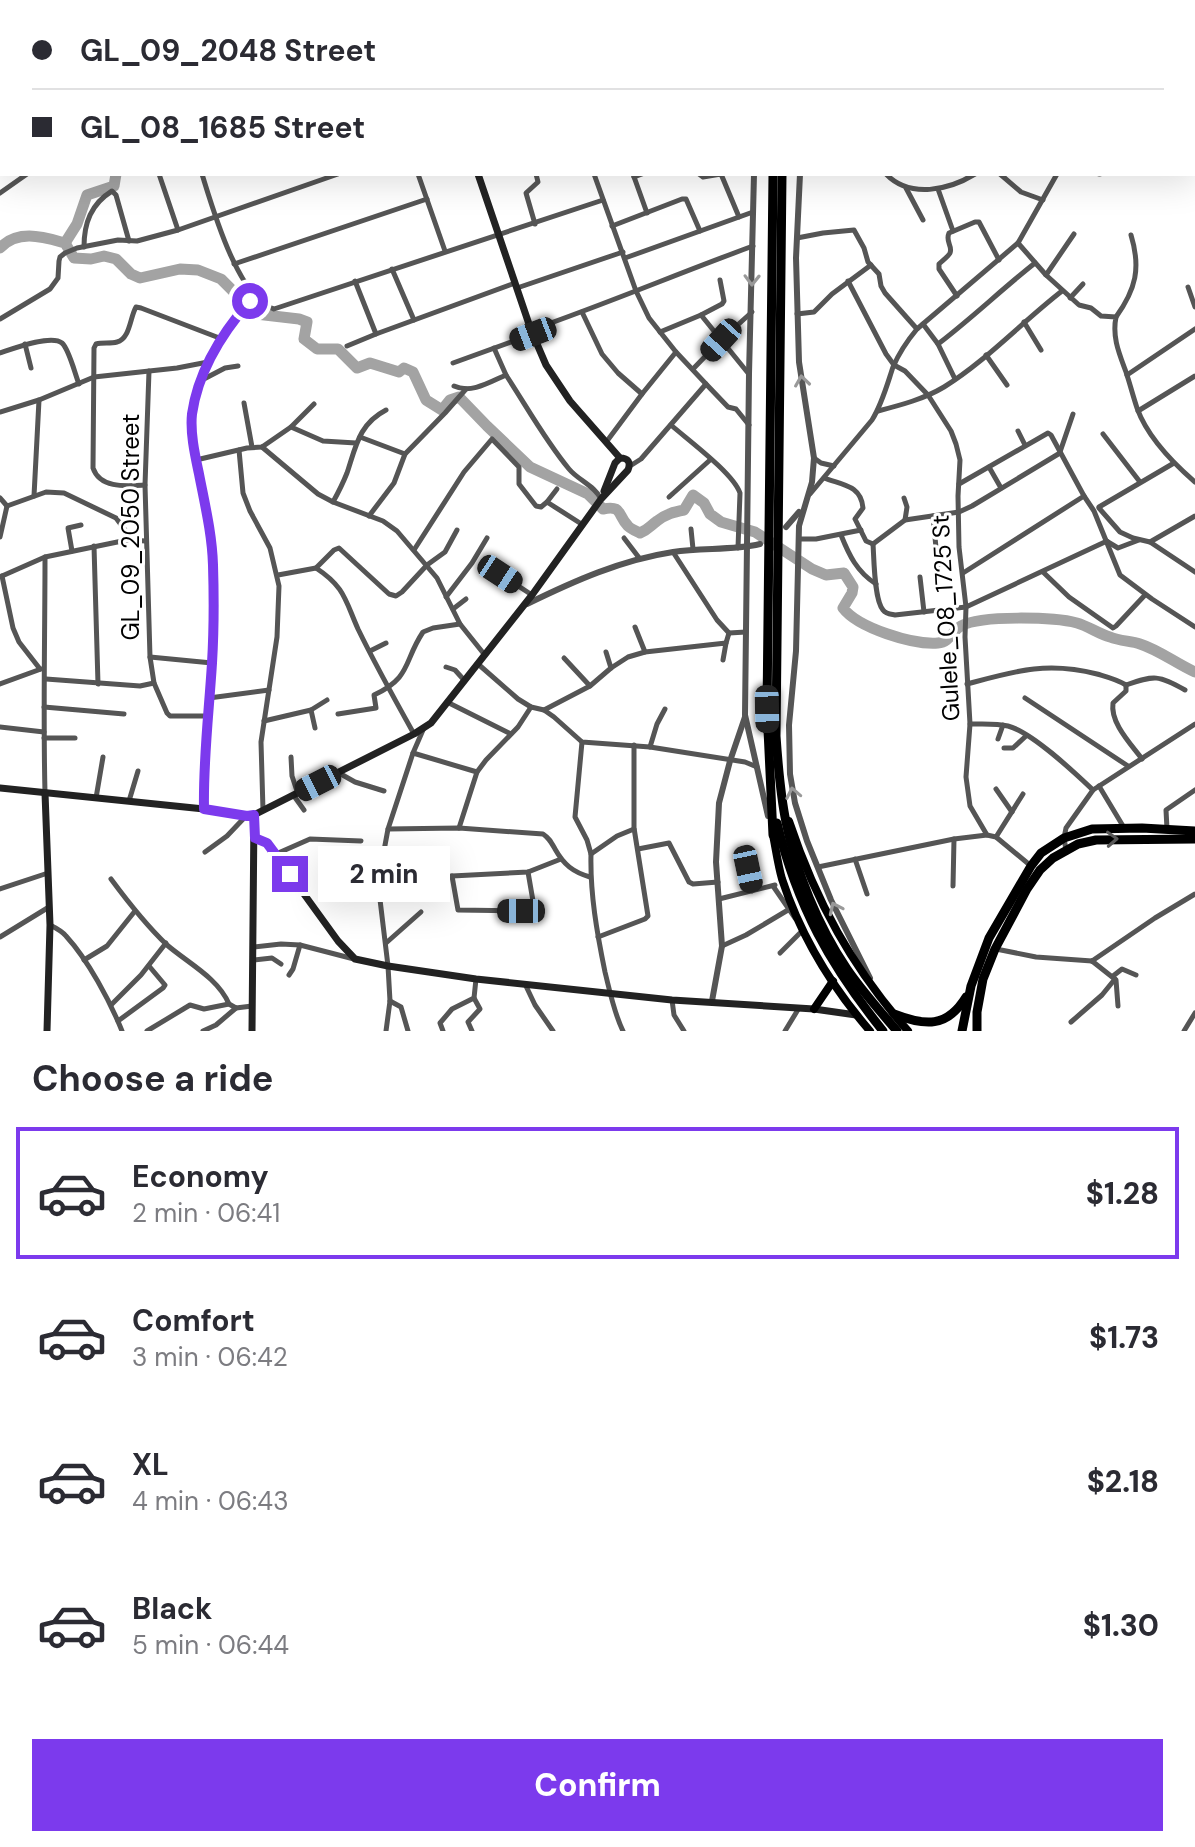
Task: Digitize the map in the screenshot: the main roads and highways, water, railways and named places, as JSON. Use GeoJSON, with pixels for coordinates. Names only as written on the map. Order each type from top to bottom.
{"type":"FeatureCollection","features":[{"type":"Feature","properties":{"kind":"highway"},"geometry":{"type":"LineString","coordinates":[[773,176],[776,366]]}},
{"type":"Feature","properties":{"kind":"highway"},"geometry":{"type":"LineString","coordinates":[[773,835],[768,753],[782,176]]}},
{"type":"Feature","properties":{"kind":"highway"},"geometry":{"type":"LineString","coordinates":[[772,661],[782,796],[794,851],[822,924],[845,967],[897,1031]]}},
{"type":"Feature","properties":{"kind":"highway"},"geometry":{"type":"LineString","coordinates":[[771,801],[785,856],[807,914],[841,975],[883,1031]]}},
{"type":"Feature","properties":{"kind":"highway"},"geometry":{"type":"LineString","coordinates":[[894,1014],[927,1023],[952,1015],[971,986],[992,932],[1031,866],[1041,853],[1064,838],[1092,829],[1124,828],[1195,839]]}},
{"type":"Feature","properties":{"kind":"highway"},"geometry":{"type":"LineString","coordinates":[[977,1031],[983,979],[995,949],[1027,889],[1053,858],[1087,841],[1195,831]]}},
{"type":"Feature","properties":{"kind":"highway"},"geometry":{"type":"LineString","coordinates":[[962,1031],[971,986]]}},
{"type":"Feature","properties":{"kind":"main road"},"geometry":{"type":"LineString","coordinates":[[0,788],[250,816],[423,730],[532,595],[598,503],[628,469],[629,461],[620,458],[561,389],[546,365],[479,176]]}},
{"type":"Feature","properties":{"kind":"main road"},"geometry":{"type":"LineString","coordinates":[[598,503],[620,458]]}},
{"type":"Feature","properties":{"kind":"main road"},"geometry":{"type":"LineString","coordinates":[[614,465],[621,473],[628,469]]}},
{"type":"Feature","properties":{"kind":"main road"},"geometry":{"type":"LineString","coordinates":[[45,793],[50,907],[47,1031]]}},
{"type":"Feature","properties":{"kind":"main road"},"geometry":{"type":"LineString","coordinates":[[782,796],[806,867],[833,926],[859,969],[908,1031]]}},
{"type":"Feature","properties":{"kind":"main road"},"geometry":{"type":"LineString","coordinates":[[250,816],[255,838],[252,1031]]}},
{"type":"Feature","properties":{"kind":"main road"},"geometry":{"type":"LineString","coordinates":[[773,835],[783,881],[804,931],[833,981],[870,1031]]}},
{"type":"Feature","properties":{"kind":"main road"},"geometry":{"type":"LineString","coordinates":[[255,838],[267,843],[338,941],[355,959],[476,979],[672,1000],[814,1009],[856,1015]]}},
{"type":"Feature","properties":{"kind":"main road"},"geometry":{"type":"LineString","coordinates":[[814,1009],[833,981]]}},
{"type":"Feature","properties":{"kind":"waterway"},"geometry":{"type":"LineString","coordinates":[[65,243],[77,224],[87,195],[114,186],[116,176]]}},
{"type":"Feature","properties":{"kind":"waterway"},"geometry":{"type":"LineString","coordinates":[[0,248],[15,238],[40,237],[65,243],[74,258],[104,256],[116,259],[131,274],[140,278],[180,269],[198,270],[221,279],[256,314],[307,322],[304,339],[317,349],[338,349],[357,368],[370,363],[399,372],[404,368],[413,372],[426,400],[442,410],[450,400],[459,397],[530,467],[588,494],[603,509],[614,508],[629,527],[640,533],[664,517],[684,510],[693,495],[721,522],[755,532],[826,575],[844,573],[853,587],[843,608],[861,622],[887,634],[938,643],[971,622],[1018,618],[1066,621],[1137,643],[1195,672]]}}]}
